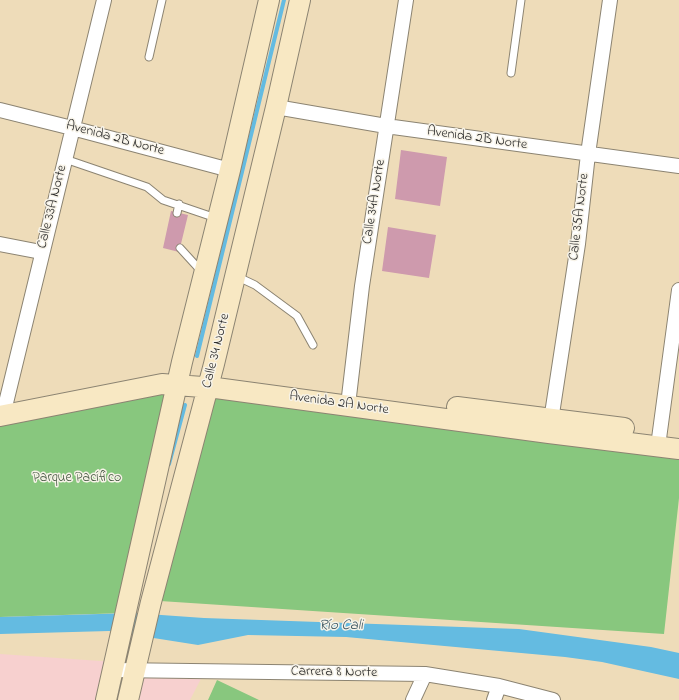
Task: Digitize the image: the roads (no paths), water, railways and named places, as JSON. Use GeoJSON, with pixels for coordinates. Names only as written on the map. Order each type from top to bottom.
{"type":"FeatureCollection","features":[{"type":"Feature","properties":{"kind":"main road"},"geometry":{"type":"LineString","coordinates":[[106,700],[179,379],[230,170],[269,0]]}},
{"type":"Feature","properties":{"kind":"main road","name":"Calle 34 Norte"},"geometry":{"type":"LineString","coordinates":[[128,700],[151,602],[210,380],[276,107],[300,0]]}},
{"type":"Feature","properties":{"kind":"main road","name":"Avenida 2A Norte"},"geometry":{"type":"LineString","coordinates":[[2,408],[165,372],[179,379],[210,380],[550,426],[658,439],[679,435]]}},
{"type":"Feature","properties":{"kind":"main road","name":"Avenida 2A Norte"},"geometry":{"type":"LineString","coordinates":[[658,439],[679,449]]}},
{"type":"Feature","properties":{"kind":"street","name":"Calle 33A Norte"},"geometry":{"type":"LineString","coordinates":[[2,408],[104,0]]}},
{"type":"Feature","properties":{"kind":"street","name":"Calle 34A Norte"},"geometry":{"type":"LineString","coordinates":[[349,399],[362,286],[406,0]]}},
{"type":"Feature","properties":{"kind":"street","name":"Calle 35A Norte"},"geometry":{"type":"LineString","coordinates":[[550,426],[578,244],[588,154],[610,0]]}},
{"type":"Feature","properties":{"kind":"street","name":"Avenida 2B Norte"},"geometry":{"type":"LineString","coordinates":[[276,107],[386,126],[679,166]]}},
{"type":"Feature","properties":{"kind":"street","name":"Avenida 2B Norte"},"geometry":{"type":"LineString","coordinates":[[0,110],[230,170]]}},
{"type":"Feature","properties":{"kind":"street"},"geometry":{"type":"LineString","coordinates":[[0,244],[41,252]]}},
{"type":"Feature","properties":{"kind":"street"},"geometry":{"type":"LineString","coordinates":[[658,439],[679,290]]}},
{"type":"Feature","properties":{"kind":"street","name":"Carrera 8 Norte"},"geometry":{"type":"LineString","coordinates":[[114,663],[425,674],[498,686],[553,700]]}},
{"type":"Feature","properties":{"kind":"street"},"geometry":{"type":"LineString","coordinates":[[413,700],[425,674]]}},
{"type":"Feature","properties":{"kind":"street"},"geometry":{"type":"LineString","coordinates":[[494,700],[498,686]]}},
{"type":"Feature","properties":{"kind":"lane"},"geometry":{"type":"LineString","coordinates":[[149,58],[162,0]]}},
{"type":"Feature","properties":{"kind":"lane"},"geometry":{"type":"LineString","coordinates":[[511,73],[521,0]]}},
{"type":"Feature","properties":{"kind":"lane"},"geometry":{"type":"LineString","coordinates":[[65,159],[147,187],[163,200],[218,218]]}},
{"type":"Feature","properties":{"kind":"lane"},"geometry":{"type":"LineString","coordinates":[[177,213],[179,204]]}},
{"type":"Feature","properties":{"kind":"lane"},"geometry":{"type":"LineString","coordinates":[[180,248],[204,274]]}},
{"type":"Feature","properties":{"kind":"lane"},"geometry":{"type":"LineString","coordinates":[[235,275],[255,285],[297,316],[313,345]]}},
{"type":"Feature","properties":{"kind":"water","name":"Río Cali"},"geometry":{"type":"Polygon","coordinates":[[[133,613],[204,618],[519,629],[651,647],[679,653],[679,679],[602,662],[565,657],[346,637],[248,635],[198,645],[109,631],[0,634],[0,617],[133,613]]]}},
{"type":"Feature","properties":{"kind":"waterway"},"geometry":{"type":"LineString","coordinates":[[197,356],[284,0]]}},
{"type":"Feature","properties":{"kind":"waterway"},"geometry":{"type":"LineString","coordinates":[[169,464],[185,405]]}},
{"type":"Feature","properties":{"kind":"park label","name":"Parque Pacífico"},"geometry":{"type":"Point","coordinates":[77,479]}}]}
